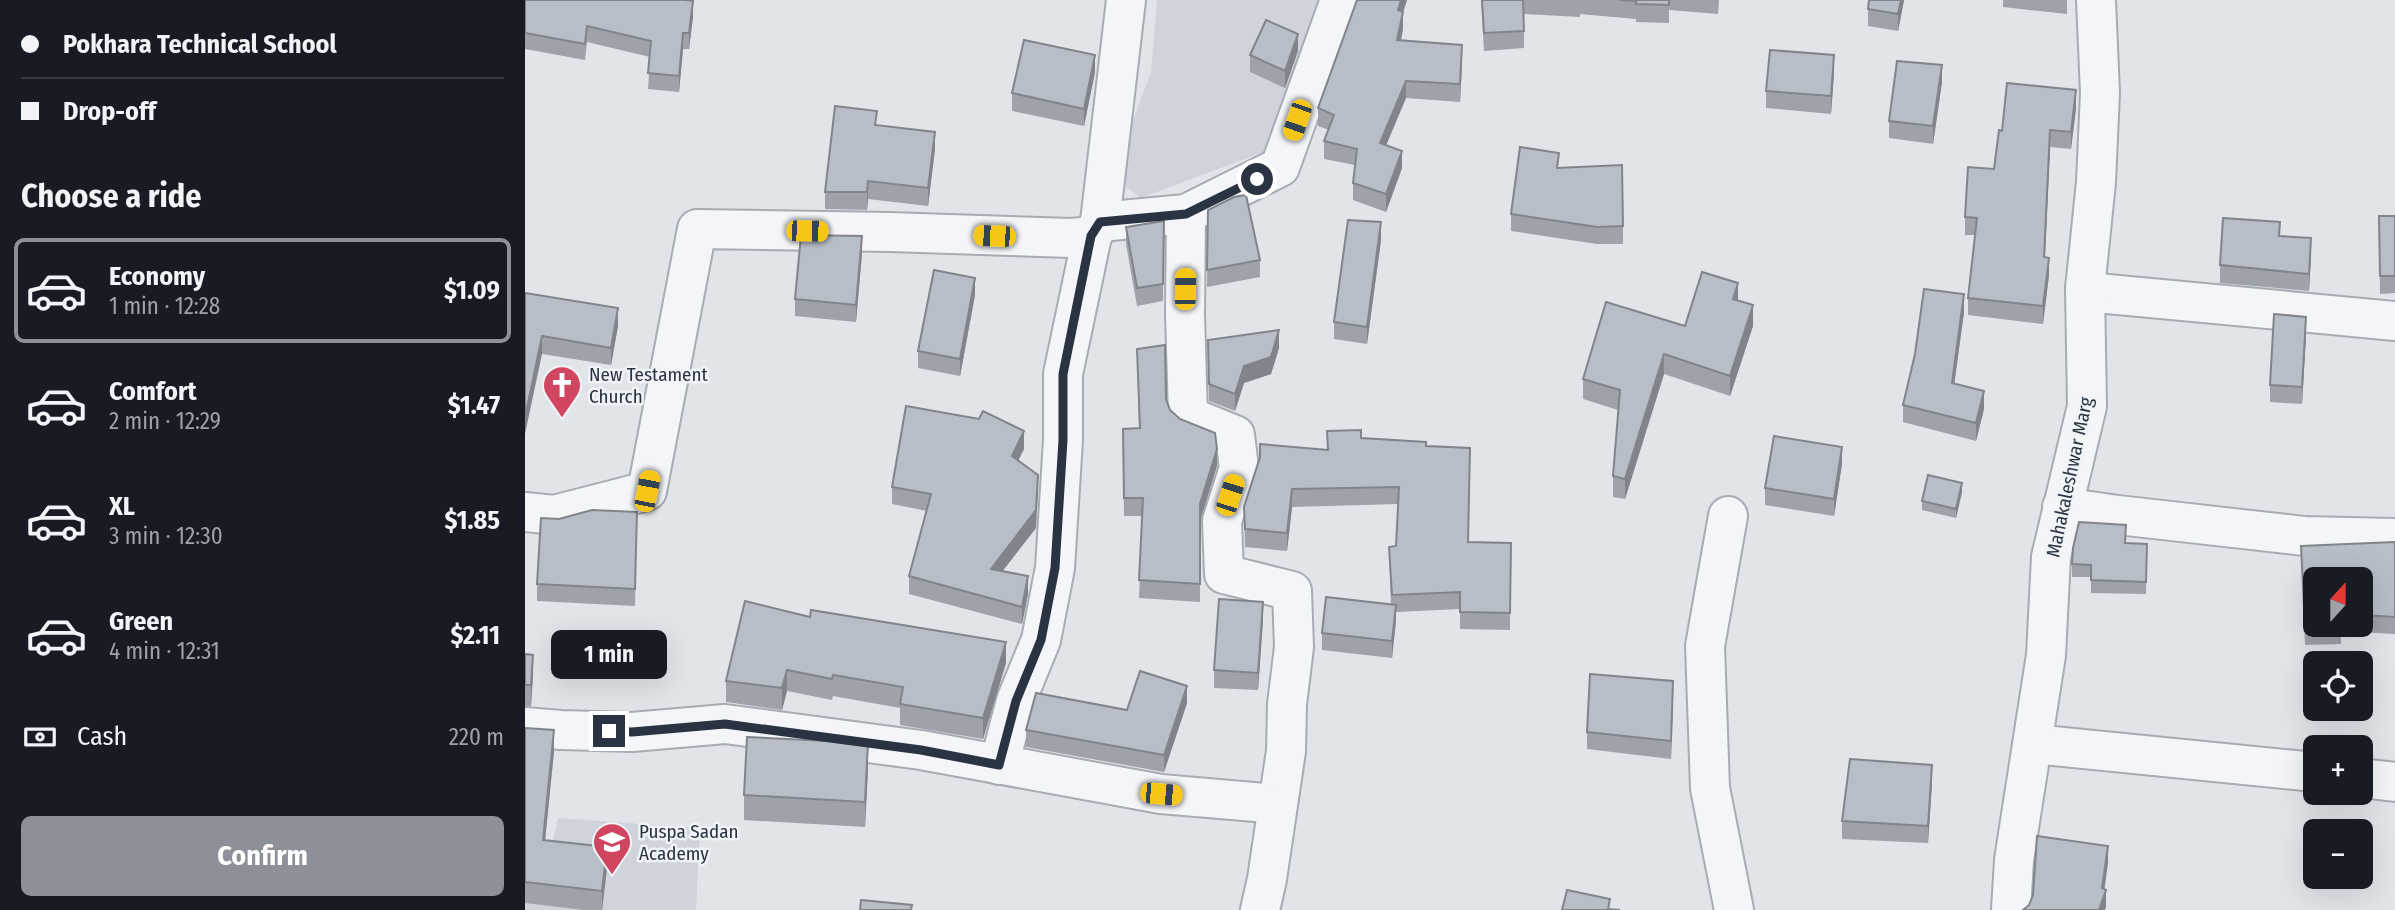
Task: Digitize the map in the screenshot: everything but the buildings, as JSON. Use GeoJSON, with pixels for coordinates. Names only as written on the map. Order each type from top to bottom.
{"type":"FeatureCollection","features":[{"type":"Feature","properties":{"kind":"street"},"geometry":{"type":"LineString","coordinates":[[999,765],[1016,701],[1041,640],[1055,568],[1063,440],[1063,374],[1096,229],[1126,0]]}},
{"type":"Feature","properties":{"kind":"street"},"geometry":{"type":"LineString","coordinates":[[525,512],[554,515],[647,491],[697,229],[1072,238],[1096,229],[1186,214],[1280,167],[1340,0]]}},
{"type":"Feature","properties":{"kind":"street","name":"Mahakaleshwar Marg"},"geometry":{"type":"LineString","coordinates":[[2011,910],[2014,860],[2046,655],[2051,557],[2087,406],[2085,289],[2096,182],[2099,106],[2097,0]]}},
{"type":"Feature","properties":{"kind":"street"},"geometry":{"type":"LineString","coordinates":[[1186,214],[1188,416],[1235,435],[1239,468],[1222,521],[1224,574],[1292,591],[1294,647],[1287,704],[1286,751],[1261,910]]}},
{"type":"Feature","properties":{"kind":"street"},"geometry":{"type":"LineString","coordinates":[[2085,289],[2395,321]]}},
{"type":"Feature","properties":{"kind":"street"},"geometry":{"type":"LineString","coordinates":[[2062,507],[2304,536],[2395,538]]}},
{"type":"Feature","properties":{"kind":"street"},"geometry":{"type":"LineString","coordinates":[[1728,516],[1705,646],[1710,788],[1734,910]]}},
{"type":"Feature","properties":{"kind":"street"},"geometry":{"type":"LineString","coordinates":[[525,727],[632,732],[725,724],[921,750],[1161,794],[1279,804]]}},
{"type":"Feature","properties":{"kind":"street"},"geometry":{"type":"LineString","coordinates":[[2033,744],[2303,771]]}},
{"type":"Feature","properties":{"kind":"street"},"geometry":{"type":"LineString","coordinates":[[2373,779],[2395,782]]}},
{"type":"Feature","properties":{"kind":"shaded area"},"geometry":{"type":"Polygon","coordinates":[[[1157,0],[1328,0],[1274,148],[1141,198],[1112,177],[1151,72],[1157,0]]]}},
{"type":"Feature","properties":{"kind":"shaded area","name":"Puspa Sadan Academy"},"geometry":{"type":"Polygon","coordinates":[[[558,818],[700,828],[696,910],[525,910],[525,839],[553,841],[558,818]]]}},
{"type":"Feature","properties":{"kind":"place","name":"New Testament Church"},"geometry":{"type":"Point","coordinates":[562,419]}},
{"type":"Feature","properties":{"kind":"place","name":"Puspa Sadan Academy"},"geometry":{"type":"Point","coordinates":[612,876]}},
{"type":"Feature","properties":{"kind":"route"},"geometry":{"type":"LineString","coordinates":[[609,731],[632,732],[725,724],[921,750],[999,765],[1016,701],[1041,640],[1055,568],[1063,440],[1063,374],[1091,236],[1100,222],[1186,214],[1257,179]]}}]}
